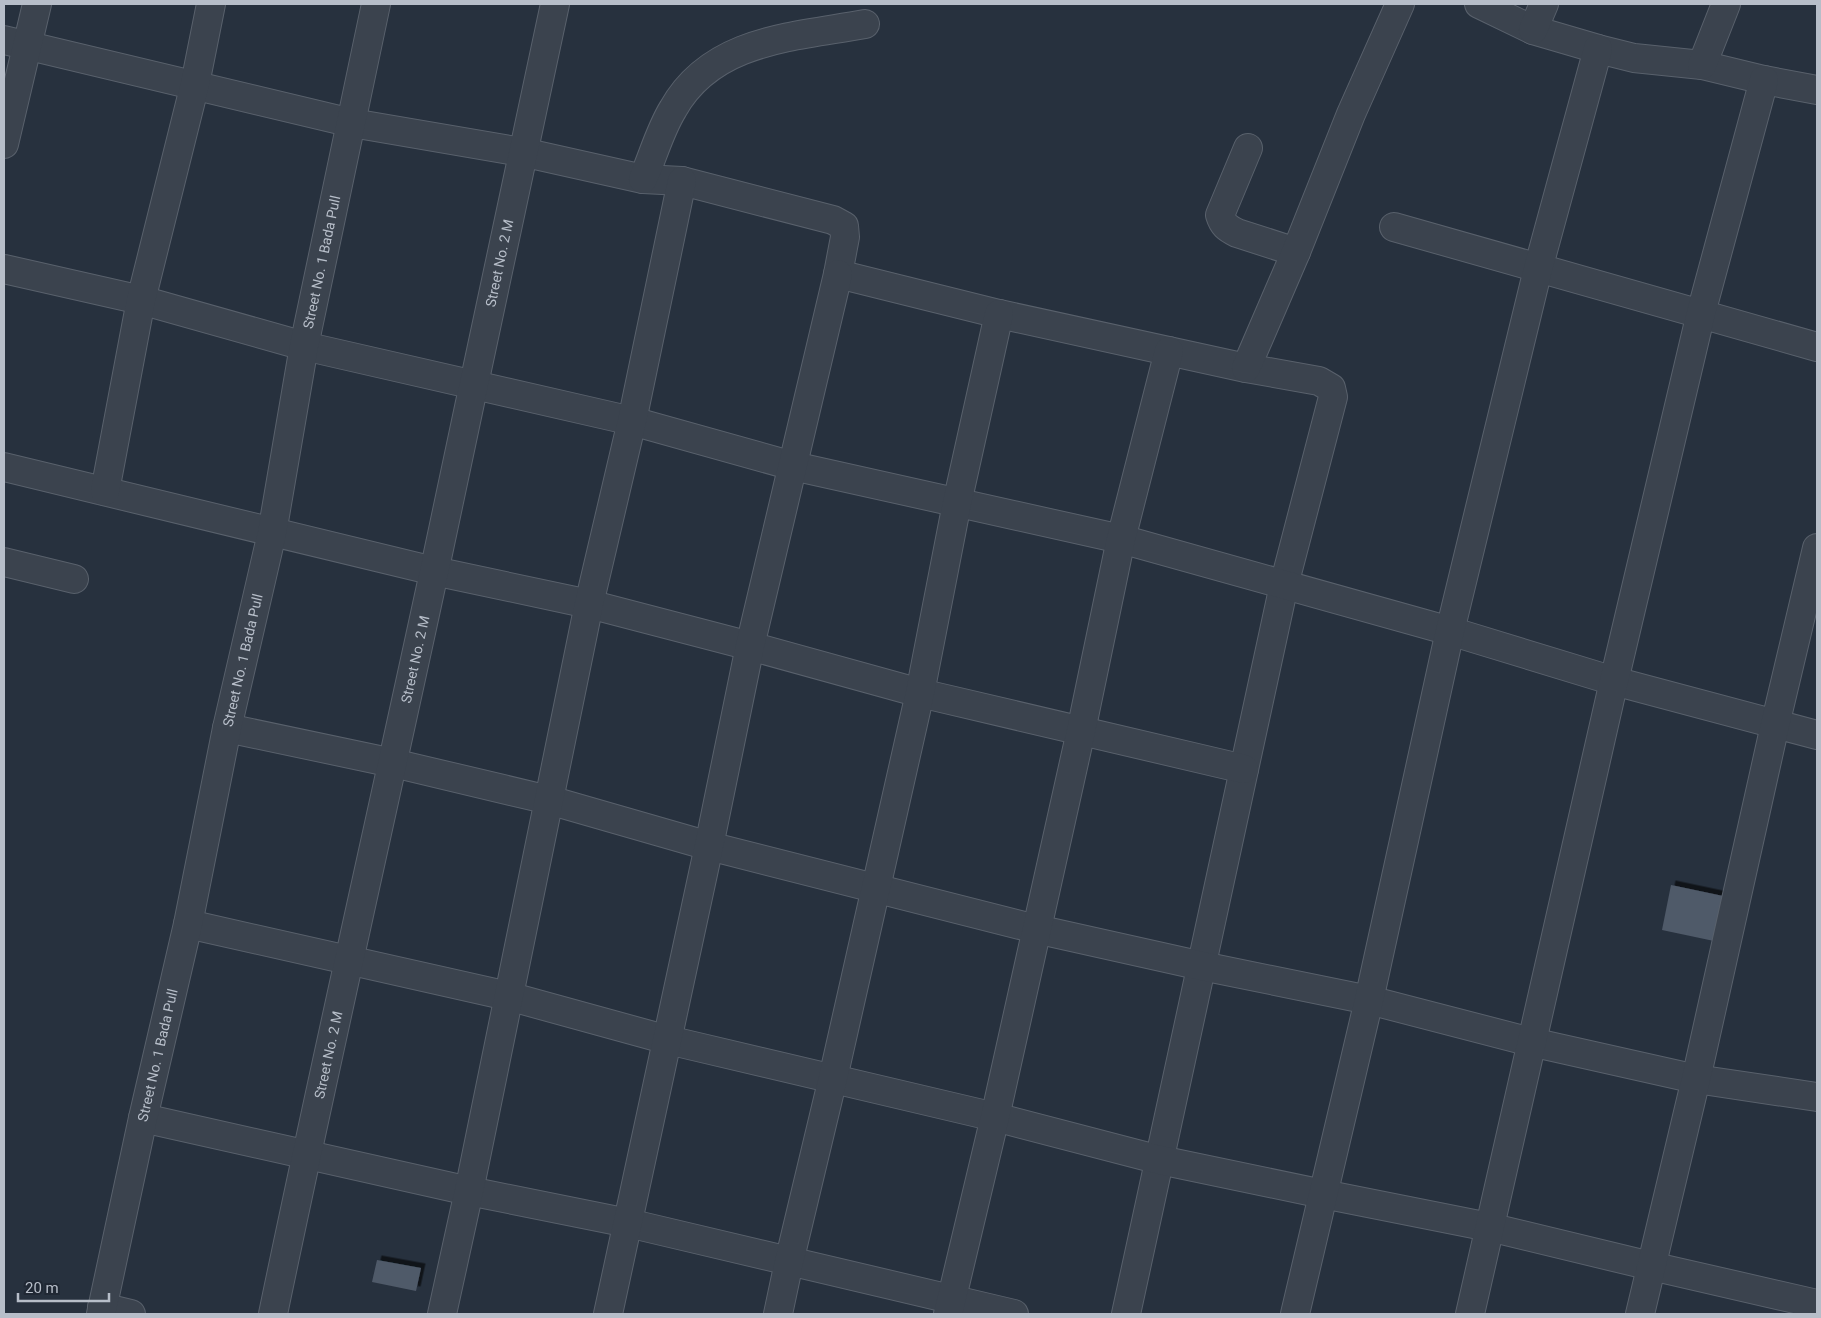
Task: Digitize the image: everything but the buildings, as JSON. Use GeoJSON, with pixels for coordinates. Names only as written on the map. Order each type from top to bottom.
{"type":"FeatureCollection","features":[{"type":"Feature","properties":{"kind":"street"},"geometry":{"type":"LineString","coordinates":[[4,144],[16,43],[37,4]]}},
{"type":"Feature","properties":{"kind":"street"},"geometry":{"type":"LineString","coordinates":[[105,491],[141,300],[195,84],[211,4]]}},
{"type":"Feature","properties":{"kind":"street","name":"Street No. 1 Bada Pull"},"geometry":{"type":"LineString","coordinates":[[102,1311],[143,1118],[188,924],[227,728],[272,533],[304,346],[376,4]]}},
{"type":"Feature","properties":{"kind":"street","name":"Street No. 2 M"},"geometry":{"type":"LineString","coordinates":[[273,1314],[306,1155],[393,763],[522,152],[556,4]]}},
{"type":"Feature","properties":{"kind":"street"},"geometry":{"type":"LineString","coordinates":[[1246,368],[1296,252],[1351,114],[1400,4]]}},
{"type":"Feature","properties":{"kind":"street"},"geometry":{"type":"LineString","coordinates":[[1479,4],[1533,30],[1598,49],[1634,58],[1702,65],[1817,90]]}},
{"type":"Feature","properties":{"kind":"street"},"geometry":{"type":"LineString","coordinates":[[1533,30],[1544,4]]}},
{"type":"Feature","properties":{"kind":"street"},"geometry":{"type":"LineString","coordinates":[[1702,65],[1726,4]]}},
{"type":"Feature","properties":{"kind":"street"},"geometry":{"type":"LineString","coordinates":[[643,179],[672,109],[690,83],[712,64],[738,50],[764,42],[865,24]]}},
{"type":"Feature","properties":{"kind":"street"},"geometry":{"type":"LineString","coordinates":[[16,43],[195,84],[352,123],[522,152],[643,179],[682,181],[833,220],[844,226],[845,237],[838,274],[750,646],[668,1040],[608,1314]]}},
{"type":"Feature","properties":{"kind":"street"},"geometry":{"type":"LineString","coordinates":[[1295,1314],[1369,1000],[1450,632],[1538,269],[1598,49]]}},
{"type":"Feature","properties":{"kind":"street"},"geometry":{"type":"LineString","coordinates":[[1470,1314],[1614,681],[1701,313],[1764,80]]}},
{"type":"Feature","properties":{"kind":"street"},"geometry":{"type":"LineString","coordinates":[[1248,148],[1220,214],[1223,224],[1237,233],[1296,252]]}},
{"type":"Feature","properties":{"kind":"street"},"geometry":{"type":"LineString","coordinates":[[442,1314],[469,1191],[589,604],[632,421],[682,181]]}},
{"type":"Feature","properties":{"kind":"street"},"geometry":{"type":"LineString","coordinates":[[1394,227],[1817,347]]}},
{"type":"Feature","properties":{"kind":"street"},"geometry":{"type":"LineString","coordinates":[[4,269],[141,300],[304,346],[632,421],[794,466],[1121,539],[1450,632],[1614,681],[1817,735]]}},
{"type":"Feature","properties":{"kind":"street"},"geometry":{"type":"LineString","coordinates":[[838,274],[1000,314],[1246,368],[1319,381],[1331,388],[1333,397],[1284,585],[1126,1314]]}},
{"type":"Feature","properties":{"kind":"street"},"geometry":{"type":"LineString","coordinates":[[778,1314],[920,693],[957,503],[1000,314]]}},
{"type":"Feature","properties":{"kind":"street"},"geometry":{"type":"LineString","coordinates":[[949,1307],[995,1117],[1081,731],[1121,539],[1169,351]]}},
{"type":"Feature","properties":{"kind":"street"},"geometry":{"type":"LineString","coordinates":[[4,466],[272,533],[434,571],[589,604],[920,693],[1244,769]]}},
{"type":"Feature","properties":{"kind":"street"},"geometry":{"type":"LineString","coordinates":[[1640,1314],[1696,1079],[1775,725],[1817,548]]}},
{"type":"Feature","properties":{"kind":"street"},"geometry":{"type":"LineString","coordinates":[[4,562],[74,579]]}},
{"type":"Feature","properties":{"kind":"street"},"geometry":{"type":"LineString","coordinates":[[227,728],[393,763],[548,800],[709,846],[1036,929],[1202,966],[1369,1000],[1531,1042],[1696,1079],[1817,1097]]}},
{"type":"Feature","properties":{"kind":"street"},"geometry":{"type":"LineString","coordinates":[[188,924],[508,996],[668,1040],[995,1117],[1160,1160],[1490,1227],[1817,1304]]}},
{"type":"Feature","properties":{"kind":"street"},"geometry":{"type":"LineString","coordinates":[[143,1118],[469,1191],[628,1223],[789,1262],[949,1307],[1014,1314]]}},
{"type":"Feature","properties":{"kind":"street"},"geometry":{"type":"LineString","coordinates":[[102,1311],[131,1314]]}}]}
